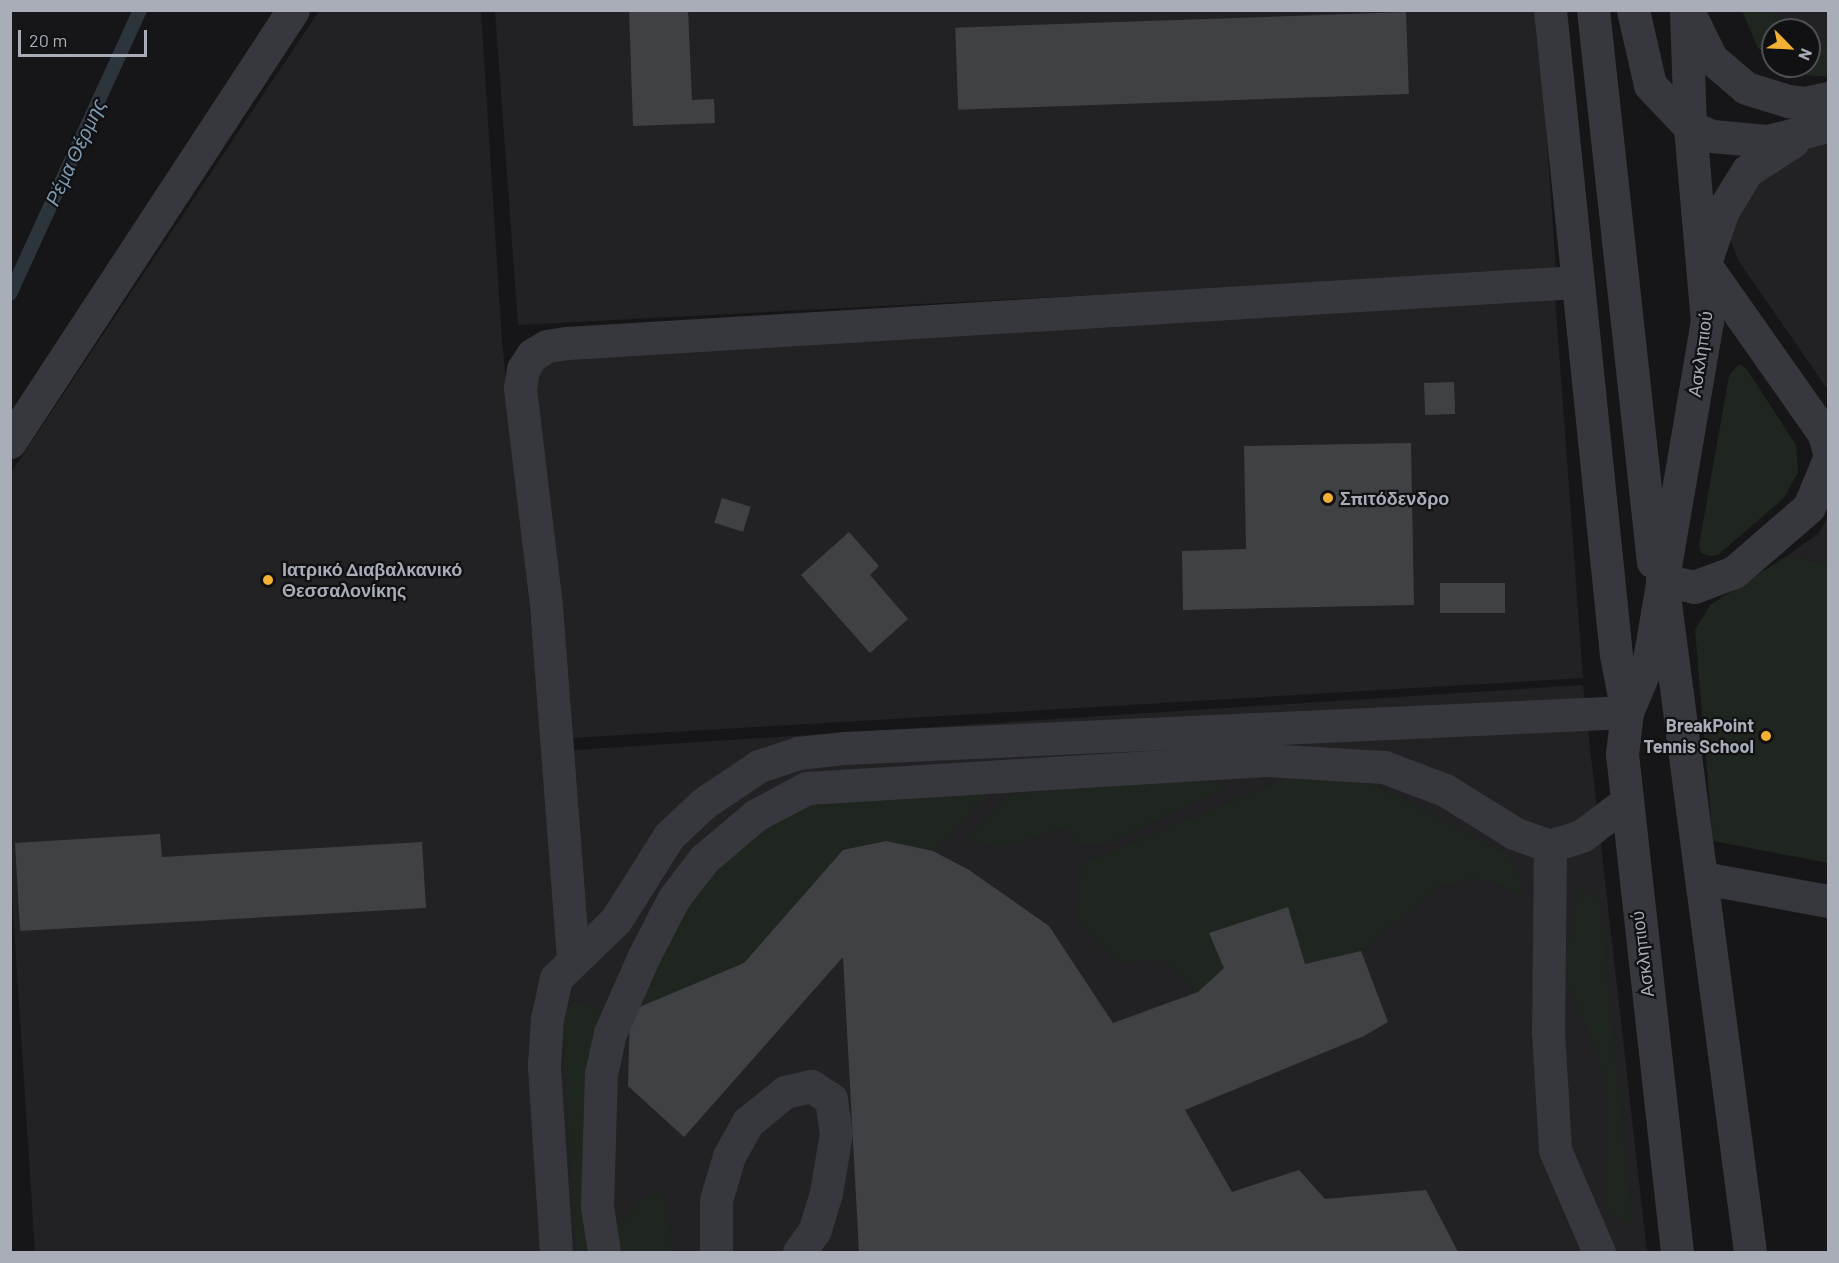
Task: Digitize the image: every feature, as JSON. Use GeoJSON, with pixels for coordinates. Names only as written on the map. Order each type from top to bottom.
{"type":"FeatureCollection","features":[{"type":"Feature","properties":{"kind":"street"},"geometry":{"type":"LineString","coordinates":[[10,442],[293,10]]}},
{"type":"Feature","properties":{"kind":"street"},"geometry":{"type":"LineString","coordinates":[[556,1252],[544,1065],[547,1019],[556,978],[573,958],[616,920],[669,836],[704,803],[759,766],[798,753],[1078,734],[1326,728],[1627,712],[1616,656],[1550,10]]}},
{"type":"Feature","properties":{"kind":"street","name":"Ασκληπιού"},"geometry":{"type":"LineString","coordinates":[[1593,10],[1653,546],[1649,660]]}},
{"type":"Feature","properties":{"kind":"street"},"geometry":{"type":"LineString","coordinates":[[1633,10],[1650,85],[1690,127],[1743,140],[1767,141],[1818,130]]}},
{"type":"Feature","properties":{"kind":"street"},"geometry":{"type":"LineString","coordinates":[[1688,10],[1711,58],[1746,88],[1772,99],[1796,102],[1828,98]]}},
{"type":"Feature","properties":{"kind":"street","name":"Ασκληπιού"},"geometry":{"type":"LineString","coordinates":[[1677,1252],[1625,803],[1622,754],[1627,712],[1649,660],[1707,322],[1705,264],[1690,127],[1688,10]]}},
{"type":"Feature","properties":{"kind":"street"},"geometry":{"type":"LineString","coordinates":[[1818,130],[1766,155],[1747,171],[1723,210],[1705,264],[1824,434],[1828,449]]}},
{"type":"Feature","properties":{"kind":"street"},"geometry":{"type":"LineString","coordinates":[[573,958],[545,598],[520,388],[523,369],[532,355],[548,346],[567,343],[1577,282]]}},
{"type":"Feature","properties":{"kind":"street"},"geometry":{"type":"LineString","coordinates":[[1750,1252],[1703,878],[1662,580],[1694,587],[1734,572],[1809,507],[1828,461]]}},
{"type":"Feature","properties":{"kind":"street"},"geometry":{"type":"LineString","coordinates":[[604,1252],[597,1206],[601,1074],[610,1033],[674,898],[704,859],[756,815],[807,788],[1264,760],[1383,767],[1445,790],[1514,832],[1550,846],[1583,835],[1625,803]]}},
{"type":"Feature","properties":{"kind":"street"},"geometry":{"type":"LineString","coordinates":[[1550,846],[1548,1031],[1555,1150],[1599,1252]]}},
{"type":"Feature","properties":{"kind":"street"},"geometry":{"type":"LineString","coordinates":[[1703,878],[1828,901]]}},
{"type":"Feature","properties":{"kind":"street"},"geometry":{"type":"LineString","coordinates":[[716,1252],[716,1200],[729,1156],[748,1122],[785,1092],[811,1086],[831,1099],[836,1133],[826,1194],[815,1230],[799,1252]]}},
{"type":"Feature","properties":{"kind":"shaded area","name":"Ιατρικό Διαβαλκανικό Θεσσαλονίκης"},"geometry":{"type":"Polygon","coordinates":[[[319,11],[481,11],[502,341],[544,752],[1583,685],[1647,1252],[35,1252],[11,880],[10,474],[319,11]]]}},
{"type":"Feature","properties":{"kind":"shaded area"},"geometry":{"type":"Polygon","coordinates":[[[495,11],[1538,11],[1556,271],[518,325],[495,11]]]}},
{"type":"Feature","properties":{"kind":"shaded area"},"geometry":{"type":"Polygon","coordinates":[[[1742,11],[1771,11],[1781,18],[1761,18],[1761,50],[1758,48],[1742,11]]]}},
{"type":"Feature","properties":{"kind":"shaded area"},"geometry":{"type":"Polygon","coordinates":[[[1771,11],[1828,11],[1828,45],[1821,42],[1821,18],[1781,18],[1771,11]]]}},
{"type":"Feature","properties":{"kind":"shaded area"},"geometry":{"type":"Polygon","coordinates":[[[1821,42],[1828,45],[1828,77],[1821,76],[1821,42]]]}},
{"type":"Feature","properties":{"kind":"shaded area"},"geometry":{"type":"Polygon","coordinates":[[[1828,136],[1828,390],[1738,260],[1729,235],[1737,207],[1775,161],[1828,136]]]}},
{"type":"Feature","properties":{"kind":"shaded area"},"geometry":{"type":"Polygon","coordinates":[[[1555,296],[1583,678],[572,738],[533,377],[543,365],[560,358],[1555,296]]]}},
{"type":"Feature","properties":{"kind":"shaded area"},"geometry":{"type":"Polygon","coordinates":[[[1739,364],[1746,368],[1796,445],[1798,472],[1784,498],[1718,555],[1710,556],[1701,553],[1699,545],[1729,376],[1739,364]]]}},
{"type":"Feature","properties":{"kind":"shaded area"},"geometry":{"type":"Polygon","coordinates":[[[1828,517],[1828,564],[1787,556],[1819,533],[1828,517]]]}},
{"type":"Feature","properties":{"kind":"shaded area","name":"BreakPoint Tennis School"},"geometry":{"type":"Polygon","coordinates":[[[1787,556],[1828,564],[1828,863],[1713,841],[1695,630],[1710,605],[1787,556]]]}},
{"type":"Feature","properties":{"kind":"shaded area"},"geometry":{"type":"Polygon","coordinates":[[[1314,775],[1348,776],[1381,788],[1508,855],[1517,868],[1523,897],[1492,881],[1472,879],[1439,887],[1361,951],[1305,964],[1288,907],[1209,933],[1224,968],[1198,992],[1161,960],[1120,962],[1103,950],[1077,919],[1081,867],[1092,859],[1276,783],[1314,775]]]}},
{"type":"Feature","properties":{"kind":"shaded area"},"geometry":{"type":"Polygon","coordinates":[[[1194,779],[1223,784],[1212,795],[1106,844],[1079,844],[1065,828],[1001,847],[963,840],[1011,794],[1194,779]]]}},
{"type":"Feature","properties":{"kind":"shaded area"},"geometry":{"type":"Polygon","coordinates":[[[990,792],[933,851],[843,850],[744,963],[630,1011],[696,880],[793,805],[990,792]]]}},
{"type":"Feature","properties":{"kind":"shaded area"},"geometry":{"type":"Polygon","coordinates":[[[1579,888],[1600,901],[1632,1227],[1606,1211],[1607,1096],[1597,1052],[1563,973],[1579,888]]]}},
{"type":"Feature","properties":{"kind":"shaded area"},"geometry":{"type":"Polygon","coordinates":[[[577,1003],[596,1007],[600,1013],[595,1040],[590,1252],[576,1252],[563,1048],[564,1007],[577,1003]]]}},
{"type":"Feature","properties":{"kind":"shaded area"},"geometry":{"type":"Polygon","coordinates":[[[659,1192],[665,1203],[673,1252],[617,1252],[616,1227],[644,1196],[659,1192]]]}},
{"type":"Feature","properties":{"kind":"building"},"geometry":{"type":"Polygon","coordinates":[[[629,10],[688,10],[692,100],[714,99],[715,123],[633,126],[629,10]]]}},
{"type":"Feature","properties":{"kind":"building"},"geometry":{"type":"Polygon","coordinates":[[[1406,12],[1409,94],[958,110],[955,28],[1406,12]]]}},
{"type":"Feature","properties":{"kind":"building"},"geometry":{"type":"Polygon","coordinates":[[[1454,382],[1455,414],[1425,415],[1424,383],[1454,382]]]}},
{"type":"Feature","properties":{"kind":"building","name":"Σπιτόδενδρο"},"geometry":{"type":"Polygon","coordinates":[[[1411,443],[1414,605],[1183,610],[1182,551],[1246,549],[1244,446],[1411,443]]]}},
{"type":"Feature","properties":{"kind":"building"},"geometry":{"type":"Polygon","coordinates":[[[722,498],[751,507],[743,532],[714,523],[722,498]]]}},
{"type":"Feature","properties":{"kind":"building"},"geometry":{"type":"Polygon","coordinates":[[[849,532],[879,566],[870,575],[908,619],[870,653],[801,575],[849,532]]]}},
{"type":"Feature","properties":{"kind":"building"},"geometry":{"type":"Polygon","coordinates":[[[1440,583],[1505,583],[1505,613],[1440,613],[1440,583]]]}},
{"type":"Feature","properties":{"kind":"building"},"geometry":{"type":"Polygon","coordinates":[[[160,834],[162,857],[422,842],[426,908],[20,931],[15,843],[160,834]]]}},
{"type":"Feature","properties":{"kind":"building"},"geometry":{"type":"Polygon","coordinates":[[[886,841],[933,851],[969,870],[1049,926],[1113,1023],[1198,992],[1224,968],[1209,933],[1288,907],[1305,964],[1361,951],[1388,1022],[1364,1036],[1185,1110],[1232,1192],[1299,1170],[1325,1199],[1426,1190],[1458,1252],[859,1252],[843,957],[684,1137],[628,1086],[630,1011],[744,963],[843,850],[886,841]]]}},
{"type":"Feature","properties":{"kind":"waterway","name":"Ρέμα Θέρμης"},"geometry":{"type":"LineString","coordinates":[[10,294],[140,10]]}},
{"type":"Feature","properties":{"kind":"place","name":"Σπιτόδενδρο"},"geometry":{"type":"Point","coordinates":[1328,498]}},
{"type":"Feature","properties":{"kind":"place","name":"Ιατρικό Διαβαλκανικό Θεσσαλονίκης"},"geometry":{"type":"Point","coordinates":[268,580]}},
{"type":"Feature","properties":{"kind":"place","name":"BreakPoint Tennis School"},"geometry":{"type":"Point","coordinates":[1766,736]}}]}
